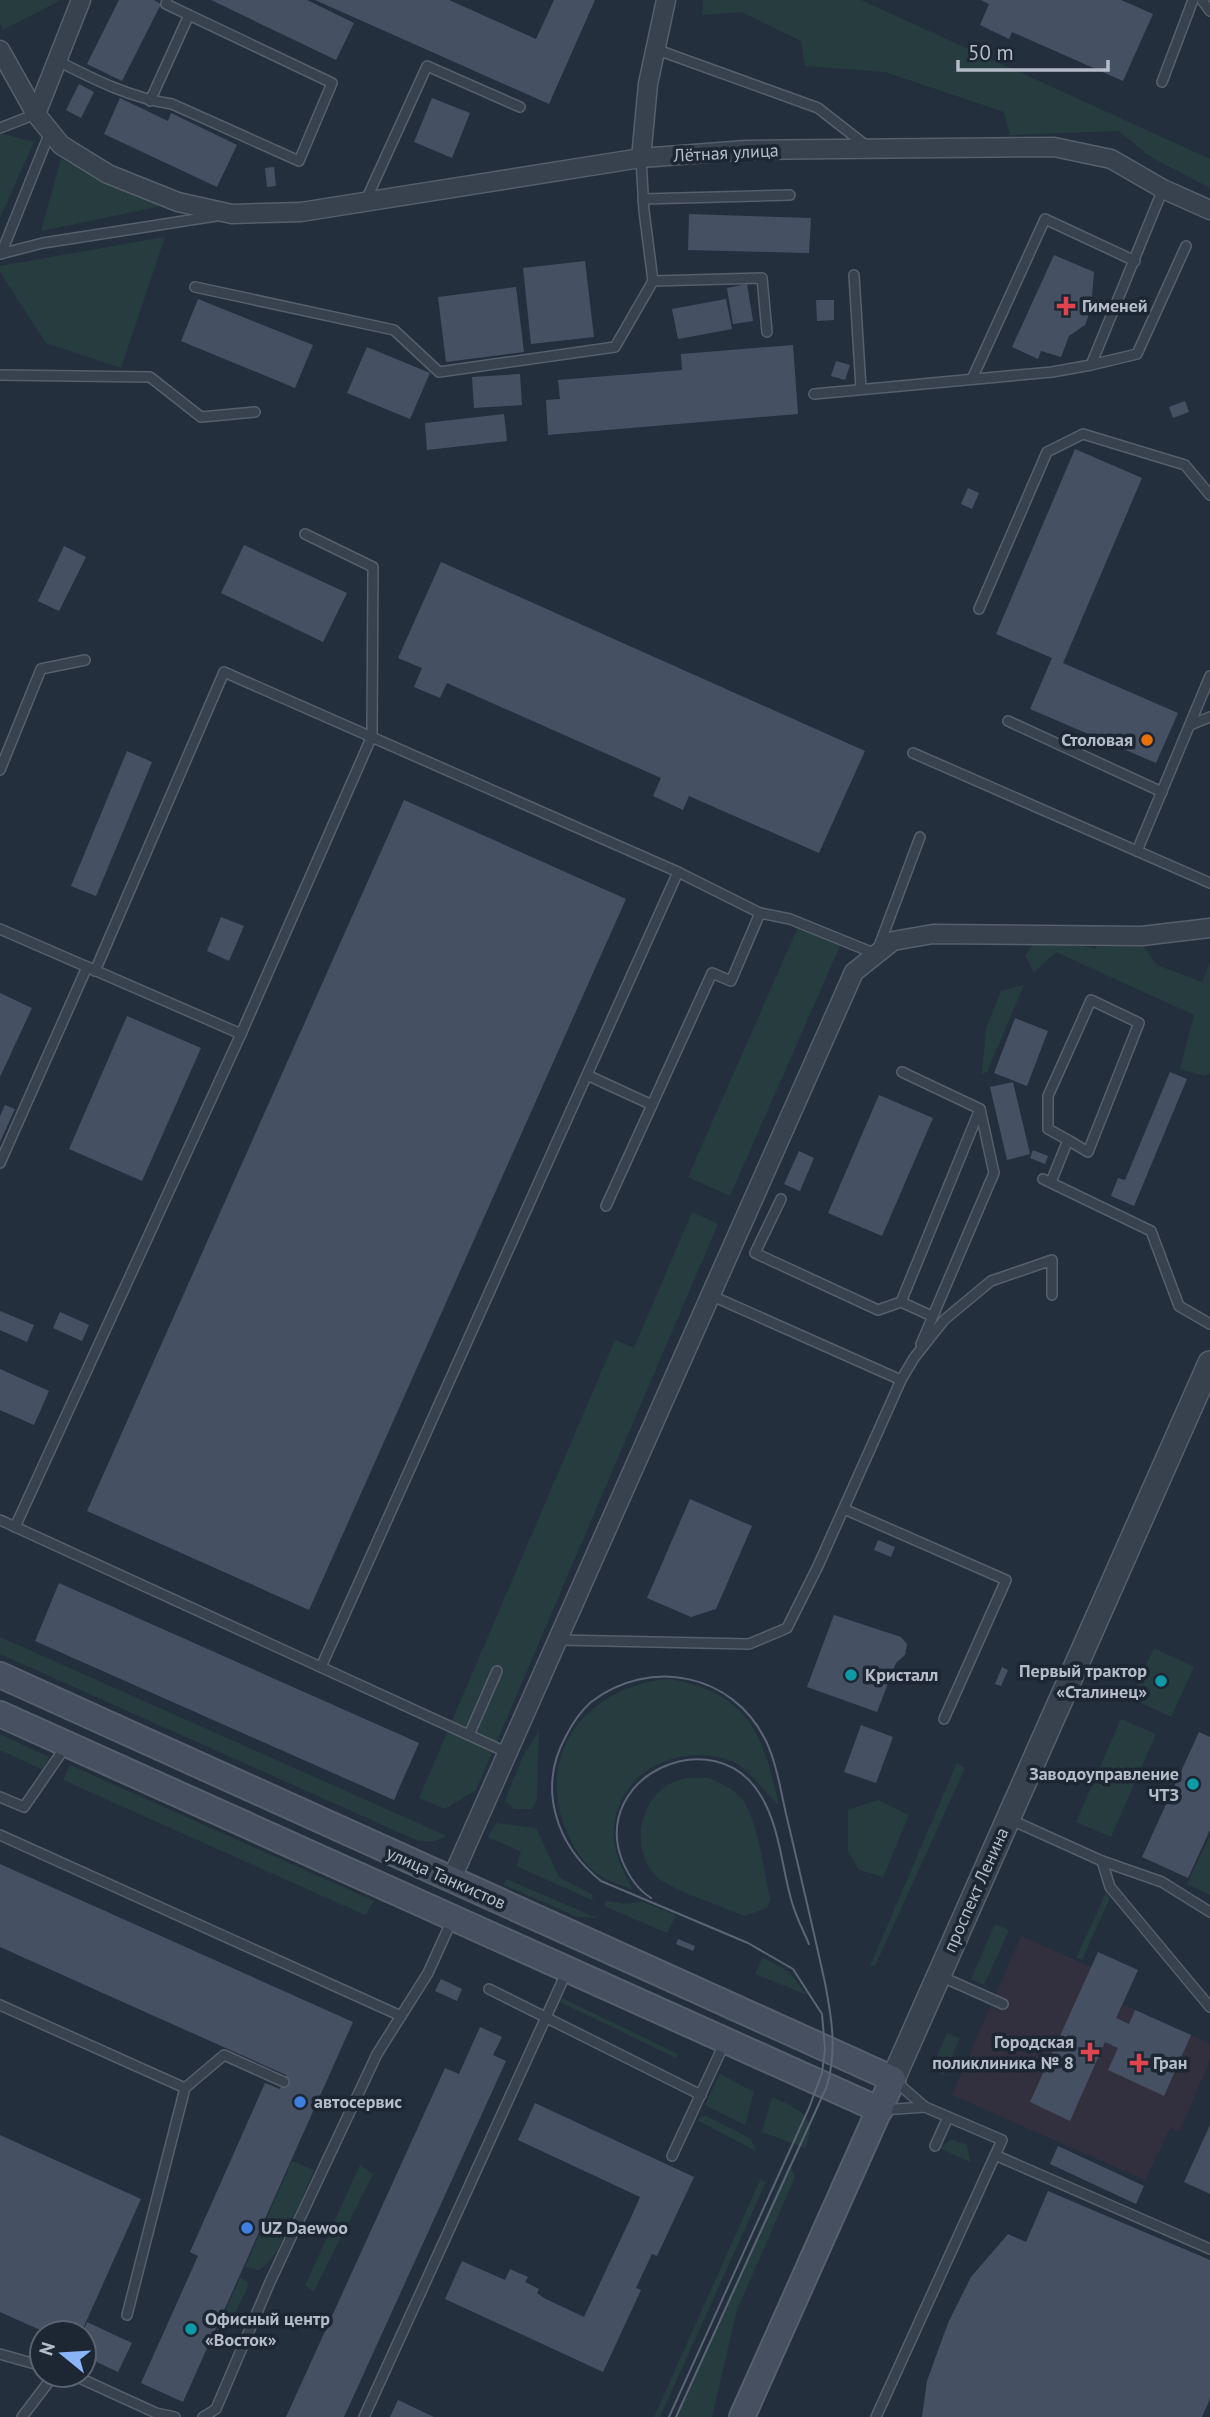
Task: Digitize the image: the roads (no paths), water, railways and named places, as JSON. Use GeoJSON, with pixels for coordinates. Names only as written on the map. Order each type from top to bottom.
{"type":"FeatureCollection","features":[{"type":"Feature","properties":{"kind":"main road","name":"улица Танкистов"},"geometry":{"type":"LineString","coordinates":[[0,1675],[893,2079]]}},
{"type":"Feature","properties":{"kind":"main road","name":"улица Танкистов"},"geometry":{"type":"LineString","coordinates":[[0,1714],[880,2110]]}},
{"type":"Feature","properties":{"kind":"main road"},"geometry":{"type":"LineString","coordinates":[[446,1913],[451,1880]]}},
{"type":"Feature","properties":{"kind":"main road","name":"проспект Ленина"},"geometry":{"type":"LineString","coordinates":[[742,2417],[893,2079]]}},
{"type":"Feature","properties":{"kind":"street"},"geometry":{"type":"LineString","coordinates":[[36,114],[81,0]]}},
{"type":"Feature","properties":{"kind":"street"},"geometry":{"type":"LineString","coordinates":[[641,158],[648,84],[666,0]]}},
{"type":"Feature","properties":{"kind":"street","name":"Лётная улица"},"geometry":{"type":"LineString","coordinates":[[0,50],[36,114],[61,145],[108,174],[178,202],[232,214],[301,212],[641,158],[746,150],[1054,147],[1111,159],[1210,210]]}},
{"type":"Feature","properties":{"kind":"street"},"geometry":{"type":"LineString","coordinates":[[451,1880],[854,972],[893,941],[933,934],[1142,936],[1210,928]]}},
{"type":"Feature","properties":{"kind":"street","name":"проспект Ленина"},"geometry":{"type":"LineString","coordinates":[[893,2079],[1210,1363]]}},
{"type":"Feature","properties":{"kind":"lane"},"geometry":{"type":"LineString","coordinates":[[58,61],[104,84],[150,101],[172,104],[299,161],[332,83],[166,4],[167,0]]}},
{"type":"Feature","properties":{"kind":"lane"},"geometry":{"type":"LineString","coordinates":[[1162,82],[1193,0]]}},
{"type":"Feature","properties":{"kind":"lane"},"geometry":{"type":"LineString","coordinates":[[1202,0],[1210,11]]}},
{"type":"Feature","properties":{"kind":"lane"},"geometry":{"type":"LineString","coordinates":[[150,101],[189,15]]}},
{"type":"Feature","properties":{"kind":"lane"},"geometry":{"type":"LineString","coordinates":[[655,49],[818,108],[870,149]]}},
{"type":"Feature","properties":{"kind":"lane"},"geometry":{"type":"LineString","coordinates":[[365,202],[427,66],[520,107]]}},
{"type":"Feature","properties":{"kind":"lane"},"geometry":{"type":"LineString","coordinates":[[0,128],[36,114]]}},
{"type":"Feature","properties":{"kind":"lane"},"geometry":{"type":"LineString","coordinates":[[0,254],[50,131]]}},
{"type":"Feature","properties":{"kind":"lane"},"geometry":{"type":"LineString","coordinates":[[195,287],[394,330],[439,372],[614,347],[653,281],[641,158]]}},
{"type":"Feature","properties":{"kind":"lane"},"geometry":{"type":"LineString","coordinates":[[1091,365],[1163,188]]}},
{"type":"Feature","properties":{"kind":"lane"},"geometry":{"type":"LineString","coordinates":[[643,199],[790,195]]}},
{"type":"Feature","properties":{"kind":"lane"},"geometry":{"type":"LineString","coordinates":[[0,254],[43,243],[232,214]]}},
{"type":"Feature","properties":{"kind":"lane"},"geometry":{"type":"LineString","coordinates":[[972,379],[1045,219],[1135,261]]}},
{"type":"Feature","properties":{"kind":"lane"},"geometry":{"type":"LineString","coordinates":[[814,394],[1091,365],[1137,354],[1186,246]]}},
{"type":"Feature","properties":{"kind":"lane"},"geometry":{"type":"LineString","coordinates":[[853,275],[861,389]]}},
{"type":"Feature","properties":{"kind":"lane"},"geometry":{"type":"LineString","coordinates":[[653,281],[761,278],[767,332]]}},
{"type":"Feature","properties":{"kind":"lane"},"geometry":{"type":"LineString","coordinates":[[0,375],[150,377],[201,417],[255,412]]}},
{"type":"Feature","properties":{"kind":"lane"},"geometry":{"type":"LineString","coordinates":[[979,609],[1047,452],[1083,434],[1185,465],[1210,495]]}},
{"type":"Feature","properties":{"kind":"lane"},"geometry":{"type":"LineString","coordinates":[[15,1527],[241,1034],[372,736],[373,567],[305,534]]}},
{"type":"Feature","properties":{"kind":"lane"},"geometry":{"type":"LineString","coordinates":[[0,769],[41,669],[85,660]]}},
{"type":"Feature","properties":{"kind":"lane"},"geometry":{"type":"LineString","coordinates":[[0,1163],[91,969],[223,671],[678,872],[760,913],[790,919],[876,954],[920,837]]}},
{"type":"Feature","properties":{"kind":"lane"},"geometry":{"type":"LineString","coordinates":[[1137,851],[1210,676]]}},
{"type":"Feature","properties":{"kind":"lane"},"geometry":{"type":"LineString","coordinates":[[1190,725],[1210,717]]}},
{"type":"Feature","properties":{"kind":"lane"},"geometry":{"type":"LineString","coordinates":[[1008,721],[1162,792]]}},
{"type":"Feature","properties":{"kind":"lane"},"geometry":{"type":"LineString","coordinates":[[913,753],[1210,883]]}},
{"type":"Feature","properties":{"kind":"lane"},"geometry":{"type":"LineString","coordinates":[[321,1667],[678,872]]}},
{"type":"Feature","properties":{"kind":"lane"},"geometry":{"type":"LineString","coordinates":[[606,1206],[712,973],[731,981],[760,913]]}},
{"type":"Feature","properties":{"kind":"lane"},"geometry":{"type":"LineString","coordinates":[[0,929],[241,1034]]}},
{"type":"Feature","properties":{"kind":"lane"},"geometry":{"type":"LineString","coordinates":[[1091,1000],[1139,1023],[1088,1152],[1068,1140],[1048,1129],[1048,1096],[1091,1000]]}},
{"type":"Feature","properties":{"kind":"lane"},"geometry":{"type":"LineString","coordinates":[[902,1072],[980,1110]]}},
{"type":"Feature","properties":{"kind":"lane"},"geometry":{"type":"LineString","coordinates":[[587,1075],[652,1105]]}},
{"type":"Feature","properties":{"kind":"lane"},"geometry":{"type":"LineString","coordinates":[[901,1302],[980,1110]]}},
{"type":"Feature","properties":{"kind":"lane"},"geometry":{"type":"LineString","coordinates":[[559,1640],[749,1644],[787,1628],[901,1380],[914,1358],[994,1173],[980,1110]]}},
{"type":"Feature","properties":{"kind":"lane"},"geometry":{"type":"LineString","coordinates":[[1068,1140],[1047,1181],[1151,1231],[1179,1306],[1210,1324]]}},
{"type":"Feature","properties":{"kind":"lane"},"geometry":{"type":"LineString","coordinates":[[781,1199],[755,1253],[878,1310],[901,1302],[932,1316]]}},
{"type":"Feature","properties":{"kind":"lane"},"geometry":{"type":"LineString","coordinates":[[914,1358],[944,1320],[991,1281],[1052,1260],[1052,1295]]}},
{"type":"Feature","properties":{"kind":"lane"},"geometry":{"type":"LineString","coordinates":[[709,1295],[901,1380]]}},
{"type":"Feature","properties":{"kind":"lane"},"geometry":{"type":"LineString","coordinates":[[844,1509],[1006,1580],[944,1719]]}},
{"type":"Feature","properties":{"kind":"lane"},"geometry":{"type":"LineString","coordinates":[[0,1520],[509,1753]]}},
{"type":"Feature","properties":{"kind":"lane"},"geometry":{"type":"LineString","coordinates":[[469,1735],[497,1671]]}},
{"type":"Feature","properties":{"kind":"lane"},"geometry":{"type":"LineString","coordinates":[[0,1797],[24,1807],[67,1744]]}},
{"type":"Feature","properties":{"kind":"lane"},"geometry":{"type":"LineString","coordinates":[[1007,1819],[1102,1861],[1162,1882],[1210,1912]]}},
{"type":"Feature","properties":{"kind":"lane"},"geometry":{"type":"LineString","coordinates":[[0,1835],[401,2016]]}},
{"type":"Feature","properties":{"kind":"lane"},"geometry":{"type":"LineString","coordinates":[[1102,1861],[1110,1887],[1210,2007]]}},
{"type":"Feature","properties":{"kind":"lane"},"geometry":{"type":"LineString","coordinates":[[204,2417],[216,2409],[270,2282],[377,2054],[428,1973],[446,1913]]}},
{"type":"Feature","properties":{"kind":"lane"},"geometry":{"type":"LineString","coordinates":[[364,2417],[568,1969]]}},
{"type":"Feature","properties":{"kind":"lane"},"geometry":{"type":"LineString","coordinates":[[938,1976],[1003,2004]]}},
{"type":"Feature","properties":{"kind":"lane"},"geometry":{"type":"LineString","coordinates":[[489,1989],[701,2095]]}},
{"type":"Feature","properties":{"kind":"lane"},"geometry":{"type":"LineString","coordinates":[[0,2005],[185,2088]]}},
{"type":"Feature","properties":{"kind":"lane"},"geometry":{"type":"LineString","coordinates":[[672,2156],[726,2040]]}},
{"type":"Feature","properties":{"kind":"lane"},"geometry":{"type":"LineString","coordinates":[[127,2315],[185,2088],[224,2055],[284,2082]]}},
{"type":"Feature","properties":{"kind":"lane"},"geometry":{"type":"LineString","coordinates":[[876,2417],[1002,2140],[925,2107],[893,2079]]}},
{"type":"Feature","properties":{"kind":"lane"},"geometry":{"type":"LineString","coordinates":[[880,2110],[925,2107]]}},
{"type":"Feature","properties":{"kind":"lane"},"geometry":{"type":"LineString","coordinates":[[935,2146],[948,2117]]}},
{"type":"Feature","properties":{"kind":"lane"},"geometry":{"type":"LineString","coordinates":[[995,2155],[1210,2249]]}},
{"type":"Feature","properties":{"kind":"lane"},"geometry":{"type":"LineString","coordinates":[[0,2354],[28,2362]]}},
{"type":"Feature","properties":{"kind":"lane"},"geometry":{"type":"LineString","coordinates":[[98,2386],[156,2413],[175,2417]]}},
{"type":"Feature","properties":{"kind":"lane"},"geometry":{"type":"LineString","coordinates":[[22,2417],[43,2389]]}},
{"type":"Feature","properties":{"kind":"tram line"},"geometry":{"type":"LineString","coordinates":[[669,2417],[809,2108],[822,2073],[825,2049],[822,2014],[793,1969],[748,1943],[601,1881],[585,1867],[563,1833],[552,1795],[553,1776],[557,1756],[574,1722],[591,1702],[614,1688],[639,1680],[664,1677],[688,1679],[712,1687],[733,1700],[751,1718],[766,1741],[778,1779],[825,1983],[833,2047],[827,2086],[676,2417]]}},
{"type":"Feature","properties":{"kind":"tram line"},"geometry":{"type":"LineString","coordinates":[[651,1898],[634,1881],[622,1860],[617,1830],[624,1804],[640,1782],[662,1767],[688,1760],[715,1761],[741,1773],[767,1807],[793,1905],[809,1944]]}},
{"type":"Feature","properties":{"kind":"place","name":"Гименей"},"geometry":{"type":"Point","coordinates":[1066,306]}},
{"type":"Feature","properties":{"kind":"place","name":"Столовая"},"geometry":{"type":"Point","coordinates":[1147,740]}},
{"type":"Feature","properties":{"kind":"place","name":"Кристалл"},"geometry":{"type":"Point","coordinates":[851,1675]}},
{"type":"Feature","properties":{"kind":"place","name":"Первый трактор «Сталинец»"},"geometry":{"type":"Point","coordinates":[1161,1681]}},
{"type":"Feature","properties":{"kind":"place","name":"Заводоуправление ЧТЗ"},"geometry":{"type":"Point","coordinates":[1193,1784]}},
{"type":"Feature","properties":{"kind":"place","name":"Городская поликлиника № 8"},"geometry":{"type":"Point","coordinates":[1090,2052]}},
{"type":"Feature","properties":{"kind":"place","name":"Гран"},"geometry":{"type":"Point","coordinates":[1139,2063]}},
{"type":"Feature","properties":{"kind":"place","name":"автосервис"},"geometry":{"type":"Point","coordinates":[300,2102]}},
{"type":"Feature","properties":{"kind":"place","name":"UZ Daewoo"},"geometry":{"type":"Point","coordinates":[247,2228]}},
{"type":"Feature","properties":{"kind":"place","name":"Офисный центр «Восток»"},"geometry":{"type":"Point","coordinates":[191,2329]}}]}
